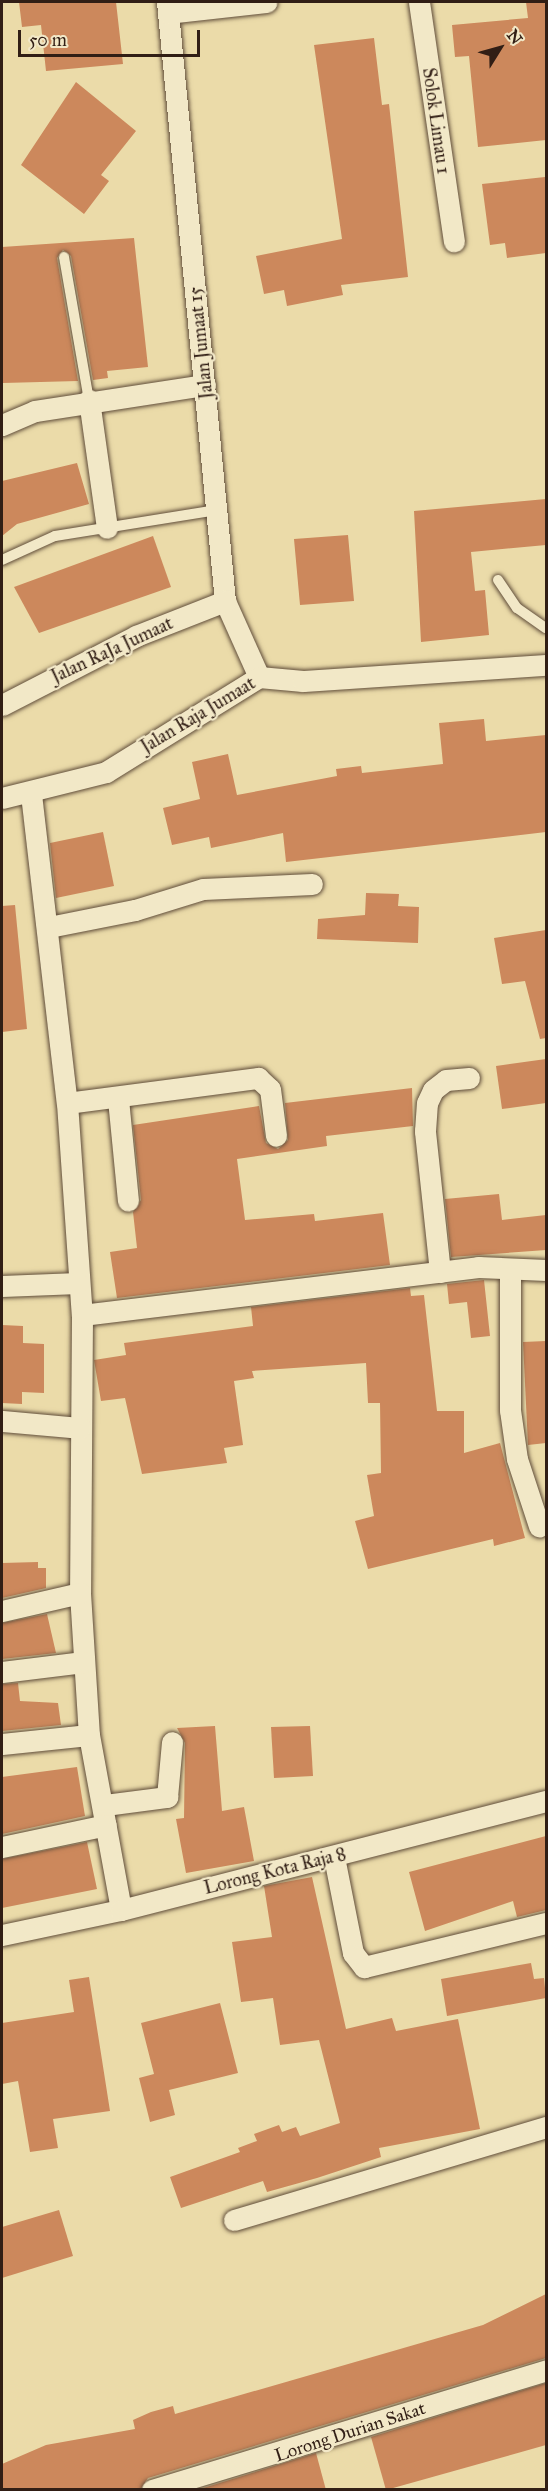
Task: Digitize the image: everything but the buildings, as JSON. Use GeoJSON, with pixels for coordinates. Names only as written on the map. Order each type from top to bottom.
{"type":"FeatureCollection","features":[{"type":"Feature","properties":{"kind":"street"},"geometry":{"type":"LineString","coordinates":[[168,7],[266,2]]}},
{"type":"Feature","properties":{"kind":"street","name":"Solok Limau 1"},"geometry":{"type":"LineString","coordinates":[[419,2],[454,241]]}},
{"type":"Feature","properties":{"kind":"street","name":"Jalan Jumaat 15"},"geometry":{"type":"LineString","coordinates":[[168,7],[225,601],[259,676]]}},
{"type":"Feature","properties":{"kind":"street"},"geometry":{"type":"LineString","coordinates":[[2,425],[35,411],[89,400],[205,385]]}},
{"type":"Feature","properties":{"kind":"street"},"geometry":{"type":"LineString","coordinates":[[89,400],[107,528]]}},
{"type":"Feature","properties":{"kind":"street","name":"Jalan RaJa Jumaat"},"geometry":{"type":"LineString","coordinates":[[4,696],[136,636],[225,601]]}},
{"type":"Feature","properties":{"kind":"street","name":"Jalan Raja Jumaat"},"geometry":{"type":"LineString","coordinates":[[2,798],[31,794],[106,772],[259,676],[303,681],[546,665]]}},
{"type":"Feature","properties":{"kind":"street"},"geometry":{"type":"LineString","coordinates":[[31,794],[43,888],[92,1101],[128,1201]]}},
{"type":"Feature","properties":{"kind":"street"},"geometry":{"type":"LineString","coordinates":[[52,923],[84,920],[203,889],[312,884]]}},
{"type":"Feature","properties":{"kind":"street"},"geometry":{"type":"LineString","coordinates":[[92,1101],[258,1078],[270,1089],[276,1136]]}},
{"type":"Feature","properties":{"kind":"street"},"geometry":{"type":"LineString","coordinates":[[440,1272],[425,1131],[428,1103],[433,1090],[446,1080],[470,1078]]}},
{"type":"Feature","properties":{"kind":"street"},"geometry":{"type":"LineString","coordinates":[[92,1101],[78,1283],[82,1316],[80,1593],[89,1736],[106,1815],[121,1910]]}},
{"type":"Feature","properties":{"kind":"street"},"geometry":{"type":"LineString","coordinates":[[510,1269],[510,1410],[517,1459],[539,1526]]}},
{"type":"Feature","properties":{"kind":"street"},"geometry":{"type":"LineString","coordinates":[[82,1316],[440,1272],[546,1270]]}},
{"type":"Feature","properties":{"kind":"street"},"geometry":{"type":"LineString","coordinates":[[2,1287],[78,1283]]}},
{"type":"Feature","properties":{"kind":"street"},"geometry":{"type":"LineString","coordinates":[[2,1421],[80,1428]]}},
{"type":"Feature","properties":{"kind":"street"},"geometry":{"type":"LineString","coordinates":[[2,1611],[80,1593]]}},
{"type":"Feature","properties":{"kind":"street"},"geometry":{"type":"LineString","coordinates":[[2,1672],[83,1662]]}},
{"type":"Feature","properties":{"kind":"street"},"geometry":{"type":"LineString","coordinates":[[2,1744],[89,1736]]}},
{"type":"Feature","properties":{"kind":"street"},"geometry":{"type":"LineString","coordinates":[[2,1847],[167,1797],[172,1743]]}},
{"type":"Feature","properties":{"kind":"street","name":"Lorong Kota Raja 8"},"geometry":{"type":"LineString","coordinates":[[2,1935],[121,1910],[546,1801]]}},
{"type":"Feature","properties":{"kind":"street"},"geometry":{"type":"LineString","coordinates":[[334,1857],[353,1953],[364,1967],[546,1923]]}},
{"type":"Feature","properties":{"kind":"street"},"geometry":{"type":"LineString","coordinates":[[234,2220],[546,2127]]}},
{"type":"Feature","properties":{"kind":"street","name":"Lorong Durian Sakat"},"geometry":{"type":"LineString","coordinates":[[152,2490],[546,2370]]}},
{"type":"Feature","properties":{"kind":"lane"},"geometry":{"type":"LineString","coordinates":[[64,257],[89,400]]}},
{"type":"Feature","properties":{"kind":"lane"},"geometry":{"type":"LineString","coordinates":[[2,560],[55,536],[217,510]]}},
{"type":"Feature","properties":{"kind":"lane"},"geometry":{"type":"LineString","coordinates":[[498,580],[517,608],[546,628]]}}]}
